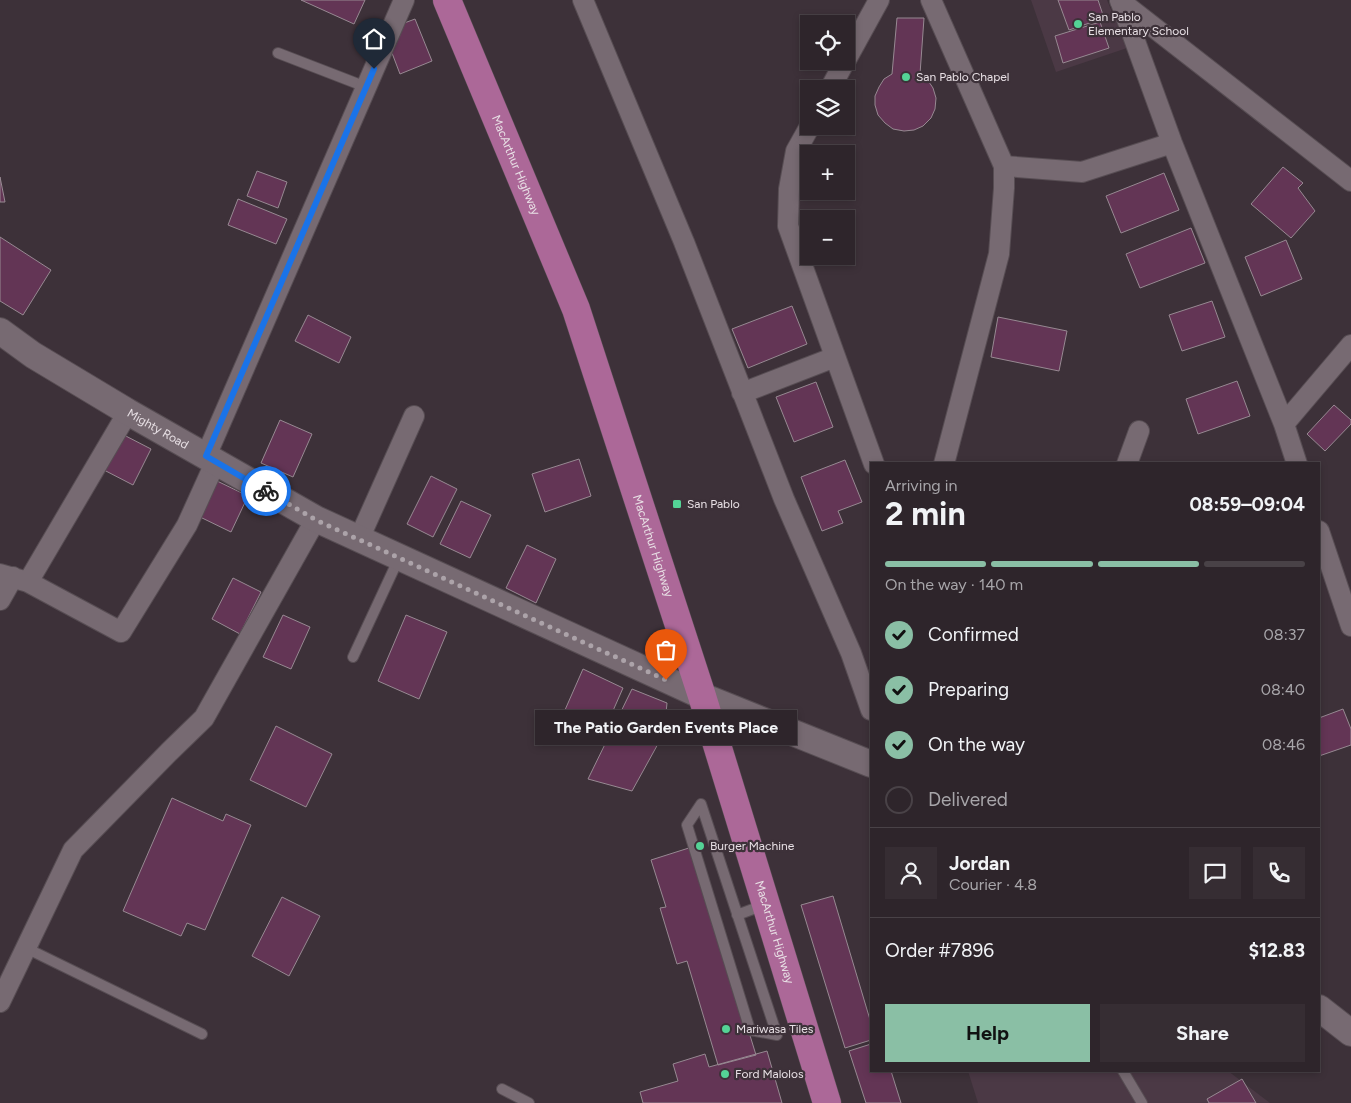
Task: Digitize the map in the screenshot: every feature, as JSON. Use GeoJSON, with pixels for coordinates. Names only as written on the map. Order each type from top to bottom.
{"type":"FeatureCollection","features":[{"type":"Feature","properties":{"kind":"highway","name":"MacArthur Highway"},"geometry":{"type":"LineString","coordinates":[[447,0],[576,309],[702,696],[827,1103]]}},
{"type":"Feature","properties":{"kind":"street"},"geometry":{"type":"LineString","coordinates":[[14,578],[121,632],[187,525],[211,459],[404,0]]}},
{"type":"Feature","properties":{"kind":"street"},"geometry":{"type":"LineString","coordinates":[[583,0],[684,242],[784,499],[850,653],[870,707]]}},
{"type":"Feature","properties":{"kind":"street"},"geometry":{"type":"LineString","coordinates":[[855,44],[879,0]]}},
{"type":"Feature","properties":{"kind":"street"},"geometry":{"type":"LineString","coordinates":[[931,0],[1004,166],[998,254],[945,462]]}},
{"type":"Feature","properties":{"kind":"street"},"geometry":{"type":"LineString","coordinates":[[1120,0],[1172,143],[1284,424],[1296,462]]}},
{"type":"Feature","properties":{"kind":"street"},"geometry":{"type":"LineString","coordinates":[[1120,0],[1351,181]]}},
{"type":"Feature","properties":{"kind":"street"},"geometry":{"type":"LineString","coordinates":[[805,135],[796,151],[789,189],[788,226],[873,462]]}},
{"type":"Feature","properties":{"kind":"street"},"geometry":{"type":"LineString","coordinates":[[1004,166],[1082,172],[1172,143]]}},
{"type":"Feature","properties":{"kind":"street","name":"Mighty Road"},"geometry":{"type":"LineString","coordinates":[[0,331],[33,355],[128,412],[316,520],[702,696],[870,764]]}},
{"type":"Feature","properties":{"kind":"street"},"geometry":{"type":"LineString","coordinates":[[1284,424],[1351,345]]}},
{"type":"Feature","properties":{"kind":"street"},"geometry":{"type":"LineString","coordinates":[[742,393],[835,357]]}},
{"type":"Feature","properties":{"kind":"street"},"geometry":{"type":"LineString","coordinates":[[0,600],[128,412]]}},
{"type":"Feature","properties":{"kind":"street"},"geometry":{"type":"LineString","coordinates":[[359,539],[414,416]]}},
{"type":"Feature","properties":{"kind":"street"},"geometry":{"type":"LineString","coordinates":[[1128,462],[1139,431]]}},
{"type":"Feature","properties":{"kind":"street"},"geometry":{"type":"LineString","coordinates":[[0,1002],[73,850],[204,718],[316,520]]}},
{"type":"Feature","properties":{"kind":"street"},"geometry":{"type":"LineString","coordinates":[[1320,534],[1349,612]]}},
{"type":"Feature","properties":{"kind":"street"},"geometry":{"type":"LineString","coordinates":[[1320,1009],[1351,1033]]}},
{"type":"Feature","properties":{"kind":"lane"},"geometry":{"type":"LineString","coordinates":[[278,53],[366,87]]}},
{"type":"Feature","properties":{"kind":"lane"},"geometry":{"type":"LineString","coordinates":[[353,657],[399,558]]}},
{"type":"Feature","properties":{"kind":"lane"},"geometry":{"type":"LineString","coordinates":[[701,804],[737,915],[740,924],[776,1035],[750,1030],[687,825],[701,804]]}},
{"type":"Feature","properties":{"kind":"lane"},"geometry":{"type":"LineString","coordinates":[[737,915],[766,905]]}},
{"type":"Feature","properties":{"kind":"lane"},"geometry":{"type":"LineString","coordinates":[[26,948],[202,1034]]}},
{"type":"Feature","properties":{"kind":"lane"},"geometry":{"type":"LineString","coordinates":[[1124,1072],[1142,1103]]}},
{"type":"Feature","properties":{"kind":"lane"},"geometry":{"type":"LineString","coordinates":[[502,1089],[529,1103]]}},
{"type":"Feature","properties":{"kind":"shaded area","name":"San Pablo Elementary School"},"geometry":{"type":"Polygon","coordinates":[[[1031,0],[1107,0],[1127,48],[1056,72],[1031,0]]]}},
{"type":"Feature","properties":{"kind":"shaded area"},"geometry":{"type":"Polygon","coordinates":[[[968,1072],[1229,1072],[1270,1103],[978,1103],[968,1072]]]}},
{"type":"Feature","properties":{"kind":"building"},"geometry":{"type":"Polygon","coordinates":[[[301,0],[365,0],[354,24],[301,0]]]}},
{"type":"Feature","properties":{"kind":"building"},"geometry":{"type":"Polygon","coordinates":[[[1058,0],[1098,0],[1104,18],[1069,30],[1058,0]]]}},
{"type":"Feature","properties":{"kind":"building","name":"San Pablo Chapel"},"geometry":{"type":"Polygon","coordinates":[[[897,18],[924,18],[920,74],[927,79],[933,88],[936,98],[935,109],[931,118],[923,126],[914,130],[893,129],[878,115],[875,105],[875,96],[879,87],[884,79],[892,74],[897,18]]]}},
{"type":"Feature","properties":{"kind":"building"},"geometry":{"type":"Polygon","coordinates":[[[415,19],[432,61],[400,74],[392,53],[399,25],[415,19]]]}},
{"type":"Feature","properties":{"kind":"building"},"geometry":{"type":"Polygon","coordinates":[[[1100,22],[1109,48],[1063,63],[1055,36],[1100,22]]]}},
{"type":"Feature","properties":{"kind":"building"},"geometry":{"type":"Polygon","coordinates":[[[1283,167],[1303,183],[1298,188],[1315,211],[1291,238],[1251,204],[1283,167]]]}},
{"type":"Feature","properties":{"kind":"building"},"geometry":{"type":"Polygon","coordinates":[[[257,171],[287,182],[278,208],[247,196],[257,171]]]}},
{"type":"Feature","properties":{"kind":"building"},"geometry":{"type":"Polygon","coordinates":[[[1164,173],[1179,210],[1121,233],[1106,196],[1164,173]]]}},
{"type":"Feature","properties":{"kind":"building"},"geometry":{"type":"Polygon","coordinates":[[[0,177],[5,202],[0,202],[0,177]]]}},
{"type":"Feature","properties":{"kind":"building"},"geometry":{"type":"Polygon","coordinates":[[[238,199],[287,219],[276,244],[228,225],[238,199]]]}},
{"type":"Feature","properties":{"kind":"building"},"geometry":{"type":"Polygon","coordinates":[[[1191,228],[1205,263],[1140,288],[1126,254],[1191,228]]]}},
{"type":"Feature","properties":{"kind":"building"},"geometry":{"type":"Polygon","coordinates":[[[0,237],[51,270],[23,315],[0,301],[0,237]]]}},
{"type":"Feature","properties":{"kind":"building"},"geometry":{"type":"Polygon","coordinates":[[[1286,240],[1302,279],[1261,296],[1245,257],[1286,240]]]}},
{"type":"Feature","properties":{"kind":"building"},"geometry":{"type":"Polygon","coordinates":[[[1212,301],[1225,337],[1182,351],[1169,315],[1212,301]]]}},
{"type":"Feature","properties":{"kind":"building"},"geometry":{"type":"Polygon","coordinates":[[[792,306],[807,344],[748,368],[732,329],[792,306]]]}},
{"type":"Feature","properties":{"kind":"building"},"geometry":{"type":"Polygon","coordinates":[[[308,315],[351,337],[339,363],[295,341],[308,315]]]}},
{"type":"Feature","properties":{"kind":"building"},"geometry":{"type":"Polygon","coordinates":[[[998,317],[1067,331],[1059,371],[991,357],[998,317]]]}},
{"type":"Feature","properties":{"kind":"building"},"geometry":{"type":"Polygon","coordinates":[[[1237,381],[1250,416],[1198,434],[1186,399],[1237,381]]]}},
{"type":"Feature","properties":{"kind":"building"},"geometry":{"type":"Polygon","coordinates":[[[816,382],[833,427],[794,442],[776,397],[816,382]]]}},
{"type":"Feature","properties":{"kind":"building"},"geometry":{"type":"Polygon","coordinates":[[[1334,405],[1351,420],[1351,424],[1325,451],[1307,434],[1334,405]]]}},
{"type":"Feature","properties":{"kind":"building"},"geometry":{"type":"Polygon","coordinates":[[[280,420],[312,434],[293,477],[261,463],[280,420]]]}},
{"type":"Feature","properties":{"kind":"building"},"geometry":{"type":"Polygon","coordinates":[[[120,433],[151,449],[133,485],[102,469],[120,433]]]}},
{"type":"Feature","properties":{"kind":"building"},"geometry":{"type":"Polygon","coordinates":[[[579,459],[591,496],[545,512],[532,474],[579,459]]]}},
{"type":"Feature","properties":{"kind":"building"},"geometry":{"type":"Polygon","coordinates":[[[845,460],[862,502],[838,511],[843,523],[822,531],[801,477],[845,460]]]}},
{"type":"Feature","properties":{"kind":"building"},"geometry":{"type":"Polygon","coordinates":[[[431,476],[457,489],[433,537],[407,524],[431,476]]]}},
{"type":"Feature","properties":{"kind":"building"},"geometry":{"type":"Polygon","coordinates":[[[215,480],[248,496],[231,532],[198,516],[215,480]]]}},
{"type":"Feature","properties":{"kind":"building"},"geometry":{"type":"Polygon","coordinates":[[[461,501],[491,515],[470,558],[440,544],[461,501]]]}},
{"type":"Feature","properties":{"kind":"building"},"geometry":{"type":"Polygon","coordinates":[[[527,545],[556,559],[536,603],[506,588],[527,545]]]}},
{"type":"Feature","properties":{"kind":"building"},"geometry":{"type":"Polygon","coordinates":[[[233,578],[261,592],[240,634],[212,619],[233,578]]]}},
{"type":"Feature","properties":{"kind":"building"},"geometry":{"type":"Polygon","coordinates":[[[283,615],[310,627],[291,669],[263,657],[283,615]]]}},
{"type":"Feature","properties":{"kind":"building"},"geometry":{"type":"Polygon","coordinates":[[[406,615],[447,632],[419,699],[378,681],[406,615]]]}},
{"type":"Feature","properties":{"kind":"building"},"geometry":{"type":"Polygon","coordinates":[[[583,669],[623,688],[601,738],[561,719],[583,669]]]}},
{"type":"Feature","properties":{"kind":"building"},"geometry":{"type":"Polygon","coordinates":[[[632,689],[667,703],[664,733],[632,791],[588,779],[632,689]]]}},
{"type":"Feature","properties":{"kind":"building"},"geometry":{"type":"Polygon","coordinates":[[[1343,709],[1351,729],[1351,745],[1320,756],[1320,718],[1343,709]]]}},
{"type":"Feature","properties":{"kind":"building"},"geometry":{"type":"Polygon","coordinates":[[[276,726],[332,754],[306,807],[250,780],[276,726]]]}},
{"type":"Feature","properties":{"kind":"building"},"geometry":{"type":"Polygon","coordinates":[[[172,798],[223,821],[226,814],[251,825],[205,930],[187,923],[181,936],[123,911],[172,798]]]}},
{"type":"Feature","properties":{"kind":"building"},"geometry":{"type":"Polygon","coordinates":[[[692,847],[756,1055],[718,1065],[687,961],[677,964],[660,908],[666,907],[651,860],[692,847]]]}},
{"type":"Feature","properties":{"kind":"building"},"geometry":{"type":"Polygon","coordinates":[[[833,896],[870,1020],[870,1040],[845,1048],[801,905],[833,896]]]}},
{"type":"Feature","properties":{"kind":"building"},"geometry":{"type":"Polygon","coordinates":[[[282,897],[320,916],[289,976],[252,956],[282,897]]]}},
{"type":"Feature","properties":{"kind":"building"},"geometry":{"type":"Polygon","coordinates":[[[870,1044],[870,1072],[891,1072],[901,1103],[866,1103],[849,1051],[870,1044]]]}},
{"type":"Feature","properties":{"kind":"building","name":"Ford Malolos"},"geometry":{"type":"Polygon","coordinates":[[[767,1051],[782,1103],[643,1103],[640,1092],[678,1081],[673,1064],[705,1054],[709,1067],[767,1051]]]}},
{"type":"Feature","properties":{"kind":"building"},"geometry":{"type":"Polygon","coordinates":[[[1242,1079],[1256,1103],[1209,1103],[1207,1099],[1242,1079]]]}},
{"type":"Feature","properties":{"kind":"way so far"},"geometry":{"type":"LineString","coordinates":[[266,491],[316,520],[666,680]]}},
{"type":"Feature","properties":{"kind":"place","name":"San Pablo Elementary School"},"geometry":{"type":"Point","coordinates":[1078,24]}},
{"type":"Feature","properties":{"kind":"place","name":"San Pablo Chapel"},"geometry":{"type":"Point","coordinates":[906,77]}},
{"type":"Feature","properties":{"kind":"place","name":"San Pablo"},"geometry":{"type":"Point","coordinates":[677,504]}},
{"type":"Feature","properties":{"kind":"place","name":"The Patio Garden Events Place"},"geometry":{"type":"Point","coordinates":[666,680]}},
{"type":"Feature","properties":{"kind":"place","name":"Burger Machine"},"geometry":{"type":"Point","coordinates":[700,846]}},
{"type":"Feature","properties":{"kind":"place","name":"Mariwasa Tiles"},"geometry":{"type":"Point","coordinates":[726,1029]}},
{"type":"Feature","properties":{"kind":"place","name":"Ford Malolos"},"geometry":{"type":"Point","coordinates":[725,1074]}},
{"type":"Feature","properties":{"kind":"route"},"geometry":{"type":"LineString","coordinates":[[266,491],[206,456],[374,69]]}}]}
